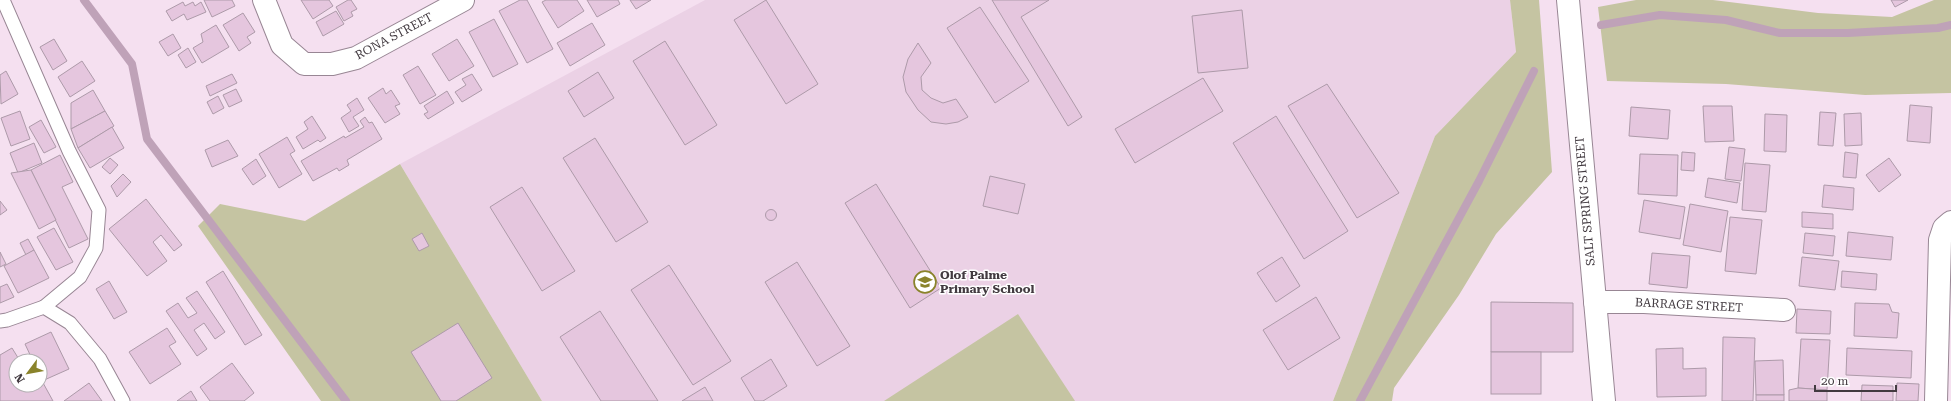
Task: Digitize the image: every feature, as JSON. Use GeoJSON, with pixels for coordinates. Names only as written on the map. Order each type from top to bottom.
{"type":"FeatureCollection","features":[{"type":"Feature","properties":{"kind":"street","name":"RONA STREET"},"geometry":{"type":"LineString","coordinates":[[264,0],[282,45],[304,64],[332,64],[356,58],[463,0]]}},
{"type":"Feature","properties":{"kind":"street","name":"SALT SPRING STREET"},"geometry":{"type":"LineString","coordinates":[[1568,1],[1604,401]]}},
{"type":"Feature","properties":{"kind":"street"},"geometry":{"type":"LineString","coordinates":[[1936,401],[1940,240],[1944,228],[1951,222]]}},
{"type":"Feature","properties":{"kind":"street","name":"BARRAGE STREET"},"geometry":{"type":"LineString","coordinates":[[1595,302],[1644,302],[1784,310]]}},
{"type":"Feature","properties":{"kind":"lane"},"geometry":{"type":"LineString","coordinates":[[0,321],[44,307],[80,277],[96,248],[99,210],[69,151],[3,0]]}},
{"type":"Feature","properties":{"kind":"lane"},"geometry":{"type":"LineString","coordinates":[[44,307],[76,329],[100,359],[123,401]]}},
{"type":"Feature","properties":{"kind":"shaded area","name":"Olof Palme Primary School"},"geometry":{"type":"Polygon","coordinates":[[[705,0],[1510,0],[1516,52],[1435,136],[1333,401],[542,401],[400,164],[705,0]]]}},
{"type":"Feature","properties":{"kind":"green space"},"geometry":{"type":"Polygon","coordinates":[[[1510,0],[1539,0],[1552,172],[1496,234],[1459,295],[1394,388],[1392,401],[1333,401],[1435,136],[1516,52],[1510,0]]]}},
{"type":"Feature","properties":{"kind":"green space"},"geometry":{"type":"Polygon","coordinates":[[[1636,0],[1713,0],[1818,13],[1892,17],[1934,0],[1951,0],[1951,93],[1865,95],[1726,84],[1607,81],[1598,7],[1636,0]]]}},
{"type":"Feature","properties":{"kind":"green space"},"geometry":{"type":"Polygon","coordinates":[[[400,164],[542,401],[321,401],[198,226],[220,204],[305,221],[400,164]]]}},
{"type":"Feature","properties":{"kind":"green space"},"geometry":{"type":"Polygon","coordinates":[[[1018,314],[1075,401],[884,401],[1018,314]]]}},
{"type":"Feature","properties":{"kind":"building"},"geometry":{"type":"Polygon","coordinates":[[[204,0],[232,0],[235,6],[212,17],[204,0]]]}},
{"type":"Feature","properties":{"kind":"building"},"geometry":{"type":"Polygon","coordinates":[[[301,0],[329,0],[333,6],[313,19],[301,0]]]}},
{"type":"Feature","properties":{"kind":"building"},"geometry":{"type":"Polygon","coordinates":[[[348,0],[351,0],[357,9],[351,12],[353,16],[344,21],[336,7],[348,0]]]}},
{"type":"Feature","properties":{"kind":"building"},"geometry":{"type":"Polygon","coordinates":[[[520,0],[527,0],[553,49],[527,63],[499,11],[520,0]]]}},
{"type":"Feature","properties":{"kind":"building"},"geometry":{"type":"Polygon","coordinates":[[[546,0],[577,0],[584,11],[558,28],[542,2],[546,0]]]}},
{"type":"Feature","properties":{"kind":"building"},"geometry":{"type":"Polygon","coordinates":[[[587,0],[618,0],[620,4],[597,17],[587,0]]]}},
{"type":"Feature","properties":{"kind":"building"},"geometry":{"type":"Polygon","coordinates":[[[630,0],[651,0],[636,9],[630,0]]]}},
{"type":"Feature","properties":{"kind":"building"},"geometry":{"type":"Polygon","coordinates":[[[766,0],[818,84],[786,104],[734,20],[766,0]]]}},
{"type":"Feature","properties":{"kind":"building"},"geometry":{"type":"Polygon","coordinates":[[[992,0],[1049,0],[1021,17],[1082,117],[1068,126],[992,0]]]}},
{"type":"Feature","properties":{"kind":"building"},"geometry":{"type":"Polygon","coordinates":[[[1891,0],[1908,0],[1895,7],[1891,0]]]}},
{"type":"Feature","properties":{"kind":"building"},"geometry":{"type":"Polygon","coordinates":[[[183,2],[185,6],[193,2],[195,6],[201,2],[206,12],[187,20],[184,14],[172,21],[166,11],[183,2]]]}},
{"type":"Feature","properties":{"kind":"building"},"geometry":{"type":"Polygon","coordinates":[[[980,7],[1029,81],[995,103],[947,28],[980,7]]]}},
{"type":"Feature","properties":{"kind":"building"},"geometry":{"type":"Polygon","coordinates":[[[1242,10],[1248,68],[1198,73],[1192,16],[1242,10]]]}},
{"type":"Feature","properties":{"kind":"building"},"geometry":{"type":"Polygon","coordinates":[[[336,11],[344,24],[323,36],[316,22],[336,11]]]}},
{"type":"Feature","properties":{"kind":"building"},"geometry":{"type":"Polygon","coordinates":[[[243,13],[255,32],[247,37],[251,43],[239,51],[223,25],[243,13]]]}},
{"type":"Feature","properties":{"kind":"building"},"geometry":{"type":"Polygon","coordinates":[[[494,19],[518,64],[493,77],[469,32],[494,19]]]}},
{"type":"Feature","properties":{"kind":"building"},"geometry":{"type":"Polygon","coordinates":[[[592,23],[605,45],[570,66],[557,43],[592,23]]]}},
{"type":"Feature","properties":{"kind":"building"},"geometry":{"type":"Polygon","coordinates":[[[216,25],[229,47],[202,63],[193,48],[203,42],[201,34],[216,25]]]}},
{"type":"Feature","properties":{"kind":"building"},"geometry":{"type":"Polygon","coordinates":[[[173,34],[181,48],[168,56],[159,42],[173,34]]]}},
{"type":"Feature","properties":{"kind":"building"},"geometry":{"type":"Polygon","coordinates":[[[54,39],[67,61],[53,70],[40,47],[54,39]]]}},
{"type":"Feature","properties":{"kind":"building"},"geometry":{"type":"Polygon","coordinates":[[[457,39],[474,66],[449,81],[432,54],[457,39]]]}},
{"type":"Feature","properties":{"kind":"building"},"geometry":{"type":"Polygon","coordinates":[[[665,41],[717,125],[685,145],[633,61],[665,41]]]}},
{"type":"Feature","properties":{"kind":"building"},"geometry":{"type":"Polygon","coordinates":[[[918,43],[931,63],[921,77],[922,90],[931,98],[943,103],[956,99],[968,117],[958,122],[946,124],[931,122],[918,110],[906,92],[903,77],[908,59],[918,43]]]}},
{"type":"Feature","properties":{"kind":"building"},"geometry":{"type":"Polygon","coordinates":[[[188,48],[196,62],[186,68],[178,55],[188,48]]]}},
{"type":"Feature","properties":{"kind":"building"},"geometry":{"type":"Polygon","coordinates":[[[82,61],[95,81],[70,97],[58,77],[82,61]]]}},
{"type":"Feature","properties":{"kind":"building"},"geometry":{"type":"Polygon","coordinates":[[[418,66],[436,95],[420,104],[403,75],[418,66]]]}},
{"type":"Feature","properties":{"kind":"building"},"geometry":{"type":"Polygon","coordinates":[[[6,71],[18,94],[1,104],[0,75],[6,71]]]}},
{"type":"Feature","properties":{"kind":"building"},"geometry":{"type":"Polygon","coordinates":[[[598,72],[614,98],[584,117],[568,91],[598,72]]]}},
{"type":"Feature","properties":{"kind":"building"},"geometry":{"type":"Polygon","coordinates":[[[232,74],[237,83],[210,96],[206,86],[232,74]]]}},
{"type":"Feature","properties":{"kind":"building"},"geometry":{"type":"Polygon","coordinates":[[[472,74],[482,90],[462,102],[455,92],[466,85],[462,79],[472,74]]]}},
{"type":"Feature","properties":{"kind":"building"},"geometry":{"type":"Polygon","coordinates":[[[1203,78],[1223,111],[1135,163],[1115,129],[1203,78]]]}},
{"type":"Feature","properties":{"kind":"building"},"geometry":{"type":"Polygon","coordinates":[[[1327,84],[1399,193],[1357,218],[1288,106],[1327,84]]]}},
{"type":"Feature","properties":{"kind":"building"},"geometry":{"type":"Polygon","coordinates":[[[383,88],[386,94],[391,90],[400,104],[395,106],[400,114],[385,123],[368,98],[383,88]]]}},
{"type":"Feature","properties":{"kind":"building"},"geometry":{"type":"Polygon","coordinates":[[[236,89],[242,101],[229,107],[223,95],[236,89]]]}},
{"type":"Feature","properties":{"kind":"building"},"geometry":{"type":"Polygon","coordinates":[[[93,90],[105,111],[71,129],[71,103],[93,90]]]}},
{"type":"Feature","properties":{"kind":"building"},"geometry":{"type":"Polygon","coordinates":[[[447,91],[454,103],[428,119],[424,114],[428,112],[424,106],[447,91]]]}},
{"type":"Feature","properties":{"kind":"building"},"geometry":{"type":"Polygon","coordinates":[[[218,96],[224,108],[213,114],[207,102],[218,96]]]}},
{"type":"Feature","properties":{"kind":"building"},"geometry":{"type":"Polygon","coordinates":[[[357,98],[364,110],[353,117],[359,126],[349,132],[341,118],[351,111],[347,105],[357,98]]]}},
{"type":"Feature","properties":{"kind":"building"},"geometry":{"type":"Polygon","coordinates":[[[1910,105],[1932,107],[1930,143],[1907,141],[1910,105]]]}},
{"type":"Feature","properties":{"kind":"building"},"geometry":{"type":"Polygon","coordinates":[[[1703,106],[1732,106],[1734,141],[1705,142],[1703,106]]]}},
{"type":"Feature","properties":{"kind":"building"},"geometry":{"type":"Polygon","coordinates":[[[1631,107],[1670,110],[1668,139],[1629,136],[1631,107]]]}},
{"type":"Feature","properties":{"kind":"building"},"geometry":{"type":"Polygon","coordinates":[[[20,111],[30,139],[11,146],[1,118],[20,111]]]}},
{"type":"Feature","properties":{"kind":"building"},"geometry":{"type":"Polygon","coordinates":[[[105,111],[114,126],[78,148],[71,129],[105,111]]]}},
{"type":"Feature","properties":{"kind":"building"},"geometry":{"type":"Polygon","coordinates":[[[1820,112],[1836,113],[1833,146],[1818,145],[1820,112]]]}},
{"type":"Feature","properties":{"kind":"building"},"geometry":{"type":"Polygon","coordinates":[[[1861,113],[1862,145],[1845,146],[1844,114],[1861,113]]]}},
{"type":"Feature","properties":{"kind":"building"},"geometry":{"type":"Polygon","coordinates":[[[1765,114],[1787,115],[1786,152],[1764,151],[1765,114]]]}},
{"type":"Feature","properties":{"kind":"building"},"geometry":{"type":"Polygon","coordinates":[[[312,116],[326,138],[320,142],[318,140],[303,149],[296,137],[308,129],[304,122],[312,116]]]}},
{"type":"Feature","properties":{"kind":"building"},"geometry":{"type":"Polygon","coordinates":[[[1276,116],[1348,231],[1304,259],[1233,143],[1276,116]]]}},
{"type":"Feature","properties":{"kind":"building"},"geometry":{"type":"Polygon","coordinates":[[[365,117],[369,123],[372,122],[382,139],[347,160],[349,165],[339,171],[337,168],[313,181],[301,161],[344,136],[345,138],[364,127],[360,121],[365,117]]]}},
{"type":"Feature","properties":{"kind":"building"},"geometry":{"type":"Polygon","coordinates":[[[41,120],[56,147],[44,153],[29,127],[41,120]]]}},
{"type":"Feature","properties":{"kind":"building"},"geometry":{"type":"Polygon","coordinates":[[[112,127],[124,148],[90,168],[78,148],[112,127]]]}},
{"type":"Feature","properties":{"kind":"building"},"geometry":{"type":"Polygon","coordinates":[[[287,137],[295,151],[290,154],[302,174],[279,188],[259,154],[287,137]]]}},
{"type":"Feature","properties":{"kind":"building"},"geometry":{"type":"Polygon","coordinates":[[[595,138],[648,222],[616,242],[563,158],[595,138]]]}},
{"type":"Feature","properties":{"kind":"building"},"geometry":{"type":"Polygon","coordinates":[[[228,140],[238,156],[212,167],[205,150],[228,140]]]}},
{"type":"Feature","properties":{"kind":"building"},"geometry":{"type":"Polygon","coordinates":[[[34,143],[42,163],[18,173],[10,153],[34,143]]]}},
{"type":"Feature","properties":{"kind":"building"},"geometry":{"type":"Polygon","coordinates":[[[1729,147],[1745,149],[1741,181],[1725,179],[1729,147]]]}},
{"type":"Feature","properties":{"kind":"building"},"geometry":{"type":"Polygon","coordinates":[[[1682,152],[1695,153],[1694,171],[1681,170],[1682,152]]]}},
{"type":"Feature","properties":{"kind":"building"},"geometry":{"type":"Polygon","coordinates":[[[1845,152],[1858,154],[1856,178],[1843,177],[1845,152]]]}},
{"type":"Feature","properties":{"kind":"building"},"geometry":{"type":"Polygon","coordinates":[[[1640,154],[1678,155],[1677,196],[1638,194],[1640,154]]]}},
{"type":"Feature","properties":{"kind":"building"},"geometry":{"type":"Polygon","coordinates":[[[60,155],[73,182],[62,187],[88,239],[69,248],[31,170],[60,155]]]}},
{"type":"Feature","properties":{"kind":"building"},"geometry":{"type":"Polygon","coordinates":[[[110,158],[118,165],[110,174],[102,167],[110,158]]]}},
{"type":"Feature","properties":{"kind":"building"},"geometry":{"type":"Polygon","coordinates":[[[1889,158],[1901,175],[1879,192],[1866,175],[1889,158]]]}},
{"type":"Feature","properties":{"kind":"building"},"geometry":{"type":"Polygon","coordinates":[[[256,159],[266,176],[253,185],[242,169],[256,159]]]}},
{"type":"Feature","properties":{"kind":"building"},"geometry":{"type":"Polygon","coordinates":[[[1745,163],[1770,165],[1766,212],[1742,210],[1745,163]]]}},
{"type":"Feature","properties":{"kind":"building"},"geometry":{"type":"Polygon","coordinates":[[[31,170],[56,220],[39,229],[11,173],[31,170]]]}},
{"type":"Feature","properties":{"kind":"building"},"geometry":{"type":"Polygon","coordinates":[[[123,174],[131,182],[117,197],[111,186],[123,174]]]}},
{"type":"Feature","properties":{"kind":"building"},"geometry":{"type":"Polygon","coordinates":[[[990,176],[1025,184],[1018,214],[983,206],[990,176]]]}},
{"type":"Feature","properties":{"kind":"building"},"geometry":{"type":"Polygon","coordinates":[[[1708,178],[1740,183],[1737,203],[1705,197],[1708,178]]]}},
{"type":"Feature","properties":{"kind":"building"},"geometry":{"type":"Polygon","coordinates":[[[876,184],[941,288],[910,308],[845,203],[876,184]]]}},
{"type":"Feature","properties":{"kind":"building"},"geometry":{"type":"Polygon","coordinates":[[[1824,185],[1854,188],[1853,210],[1822,207],[1824,185]]]}},
{"type":"Feature","properties":{"kind":"building"},"geometry":{"type":"Polygon","coordinates":[[[522,187],[575,271],[542,291],[490,207],[522,187]]]}},
{"type":"Feature","properties":{"kind":"building"},"geometry":{"type":"Polygon","coordinates":[[[146,199],[182,245],[174,251],[161,235],[153,242],[167,261],[147,276],[109,229],[146,199]]]}},
{"type":"Feature","properties":{"kind":"building"},"geometry":{"type":"Polygon","coordinates":[[[1644,200],[1685,207],[1680,239],[1639,232],[1644,200]]]}},
{"type":"Feature","properties":{"kind":"building"},"geometry":{"type":"Polygon","coordinates":[[[0,201],[7,210],[0,215],[0,201]]]}},
{"type":"Feature","properties":{"kind":"building"},"geometry":{"type":"Polygon","coordinates":[[[1690,204],[1728,211],[1721,252],[1683,245],[1690,204]]]}},
{"type":"Feature","properties":{"kind":"building"},"geometry":{"type":"Polygon","coordinates":[[[769,210],[773,210],[775,211],[775,219],[769,220],[766,217],[766,213],[769,210]]]}},
{"type":"Feature","properties":{"kind":"building"},"geometry":{"type":"Polygon","coordinates":[[[1802,212],[1833,214],[1833,229],[1802,227],[1802,212]]]}},
{"type":"Feature","properties":{"kind":"building"},"geometry":{"type":"Polygon","coordinates":[[[1730,217],[1762,220],[1756,274],[1725,271],[1730,217]]]}},
{"type":"Feature","properties":{"kind":"building"},"geometry":{"type":"Polygon","coordinates":[[[54,228],[73,262],[56,270],[37,237],[54,228]]]}},
{"type":"Feature","properties":{"kind":"building"},"geometry":{"type":"Polygon","coordinates":[[[1848,232],[1893,237],[1891,260],[1846,256],[1848,232]]]}},
{"type":"Feature","properties":{"kind":"building"},"geometry":{"type":"Polygon","coordinates":[[[422,233],[429,246],[419,251],[412,239],[422,233]]]}},
{"type":"Feature","properties":{"kind":"building"},"geometry":{"type":"Polygon","coordinates":[[[1805,233],[1835,236],[1833,256],[1803,253],[1805,233]]]}},
{"type":"Feature","properties":{"kind":"building"},"geometry":{"type":"Polygon","coordinates":[[[28,239],[34,250],[26,255],[20,243],[28,239]]]}},
{"type":"Feature","properties":{"kind":"building"},"geometry":{"type":"Polygon","coordinates":[[[34,250],[49,278],[18,293],[4,266],[34,250]]]}},
{"type":"Feature","properties":{"kind":"building"},"geometry":{"type":"Polygon","coordinates":[[[0,252],[6,264],[0,267],[0,252]]]}},
{"type":"Feature","properties":{"kind":"building"},"geometry":{"type":"Polygon","coordinates":[[[1652,253],[1690,256],[1687,288],[1649,284],[1652,253]]]}},
{"type":"Feature","properties":{"kind":"building"},"geometry":{"type":"Polygon","coordinates":[[[1282,257],[1300,286],[1276,302],[1257,273],[1282,257]]]}},
{"type":"Feature","properties":{"kind":"building"},"geometry":{"type":"Polygon","coordinates":[[[1802,257],[1839,261],[1835,290],[1799,286],[1802,257]]]}},
{"type":"Feature","properties":{"kind":"building"},"geometry":{"type":"Polygon","coordinates":[[[797,262],[850,346],[817,366],[765,282],[797,262]]]}},
{"type":"Feature","properties":{"kind":"building"},"geometry":{"type":"Polygon","coordinates":[[[669,265],[731,361],[693,385],[631,290],[669,265]]]}},
{"type":"Feature","properties":{"kind":"building"},"geometry":{"type":"Polygon","coordinates":[[[223,271],[262,335],[245,345],[206,282],[223,271]]]}},
{"type":"Feature","properties":{"kind":"building"},"geometry":{"type":"Polygon","coordinates":[[[1842,271],[1877,274],[1876,290],[1841,287],[1842,271]]]}},
{"type":"Feature","properties":{"kind":"building"},"geometry":{"type":"Polygon","coordinates":[[[109,281],[127,312],[114,319],[96,289],[109,281]]]}},
{"type":"Feature","properties":{"kind":"building"},"geometry":{"type":"Polygon","coordinates":[[[7,284],[14,297],[0,303],[0,287],[7,284]]]}},
{"type":"Feature","properties":{"kind":"building"},"geometry":{"type":"Polygon","coordinates":[[[197,291],[225,332],[215,339],[204,323],[194,330],[207,349],[197,356],[166,311],[178,303],[188,318],[197,313],[186,298],[197,291]]]}},
{"type":"Feature","properties":{"kind":"building"},"geometry":{"type":"Polygon","coordinates":[[[1316,297],[1340,338],[1288,370],[1263,330],[1316,297]]]}},
{"type":"Feature","properties":{"kind":"building"},"geometry":{"type":"Polygon","coordinates":[[[1491,302],[1573,303],[1573,352],[1491,352],[1491,302]]]}},
{"type":"Feature","properties":{"kind":"building"},"geometry":{"type":"Polygon","coordinates":[[[1855,303],[1889,304],[1892,312],[1899,313],[1897,338],[1854,336],[1855,303]]]}},
{"type":"Feature","properties":{"kind":"building"},"geometry":{"type":"Polygon","coordinates":[[[1797,309],[1831,311],[1830,334],[1796,333],[1797,309]]]}},
{"type":"Feature","properties":{"kind":"building"},"geometry":{"type":"Polygon","coordinates":[[[600,311],[658,401],[601,401],[560,337],[600,311]]]}},
{"type":"Feature","properties":{"kind":"building"},"geometry":{"type":"Polygon","coordinates":[[[458,323],[492,378],[456,401],[441,401],[411,352],[458,323]]]}},
{"type":"Feature","properties":{"kind":"building"},"geometry":{"type":"Polygon","coordinates":[[[167,328],[176,342],[169,346],[181,364],[150,384],[129,352],[167,328]]]}},
{"type":"Feature","properties":{"kind":"building"},"geometry":{"type":"Polygon","coordinates":[[[51,332],[69,369],[48,378],[48,353],[29,353],[25,344],[51,332]]]}},
{"type":"Feature","properties":{"kind":"building"},"geometry":{"type":"Polygon","coordinates":[[[1723,337],[1755,338],[1753,401],[1722,401],[1723,337]]]}},
{"type":"Feature","properties":{"kind":"building"},"geometry":{"type":"Polygon","coordinates":[[[1801,339],[1830,340],[1827,390],[1798,388],[1801,339]]]}},
{"type":"Feature","properties":{"kind":"building"},"geometry":{"type":"Polygon","coordinates":[[[12,348],[15,353],[8,353],[8,393],[48,392],[53,401],[0,401],[0,355],[12,348]]]}},
{"type":"Feature","properties":{"kind":"building"},"geometry":{"type":"Polygon","coordinates":[[[1683,348],[1683,369],[1706,368],[1706,396],[1657,397],[1656,349],[1683,348]]]}},
{"type":"Feature","properties":{"kind":"building"},"geometry":{"type":"Polygon","coordinates":[[[1847,348],[1912,351],[1911,378],[1846,375],[1847,348]]]}},
{"type":"Feature","properties":{"kind":"building"},"geometry":{"type":"Polygon","coordinates":[[[1491,352],[1541,352],[1541,394],[1491,394],[1491,352]]]}},
{"type":"Feature","properties":{"kind":"building"},"geometry":{"type":"Polygon","coordinates":[[[771,359],[787,386],[763,401],[755,401],[741,378],[771,359]]]}},
{"type":"Feature","properties":{"kind":"building"},"geometry":{"type":"Polygon","coordinates":[[[1783,360],[1784,395],[1756,395],[1755,361],[1783,360]]]}},
{"type":"Feature","properties":{"kind":"building"},"geometry":{"type":"Polygon","coordinates":[[[232,363],[254,393],[244,401],[210,401],[200,387],[232,363]]]}},
{"type":"Feature","properties":{"kind":"building"},"geometry":{"type":"Polygon","coordinates":[[[89,383],[102,401],[64,401],[89,383]]]}},
{"type":"Feature","properties":{"kind":"building"},"geometry":{"type":"Polygon","coordinates":[[[1897,383],[1919,384],[1918,401],[1896,401],[1897,383]]]}},
{"type":"Feature","properties":{"kind":"building"},"geometry":{"type":"Polygon","coordinates":[[[1862,385],[1893,386],[1893,401],[1861,401],[1862,385]]]}},
{"type":"Feature","properties":{"kind":"building"},"geometry":{"type":"Polygon","coordinates":[[[705,387],[713,401],[682,401],[705,387]]]}},
{"type":"Feature","properties":{"kind":"building"},"geometry":{"type":"Polygon","coordinates":[[[1798,388],[1827,390],[1827,401],[1789,401],[1789,390],[1798,388]]]}},
{"type":"Feature","properties":{"kind":"building"},"geometry":{"type":"Polygon","coordinates":[[[191,391],[197,401],[177,401],[191,391]]]}},
{"type":"Feature","properties":{"kind":"building"},"geometry":{"type":"Polygon","coordinates":[[[1756,395],[1784,395],[1784,401],[1756,401],[1756,395]]]}},
{"type":"Feature","properties":{"kind":"waterway"},"geometry":{"type":"LineString","coordinates":[[84,0],[132,64],[147,139],[346,401]]}},
{"type":"Feature","properties":{"kind":"waterway"},"geometry":{"type":"LineString","coordinates":[[1601,25],[1660,15],[1726,20],[1780,33],[1848,33],[1938,28],[1951,25]]}},
{"type":"Feature","properties":{"kind":"waterway"},"geometry":{"type":"LineString","coordinates":[[1360,401],[1479,181],[1534,71]]}},
{"type":"Feature","properties":{"kind":"place","name":"Olof Palme Primary School"},"geometry":{"type":"Point","coordinates":[925,282]}}]}
